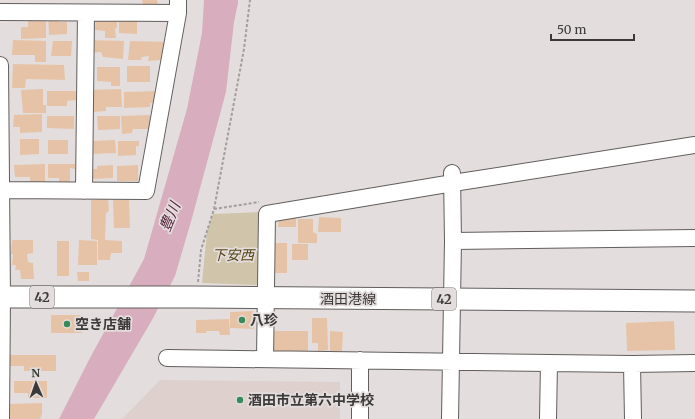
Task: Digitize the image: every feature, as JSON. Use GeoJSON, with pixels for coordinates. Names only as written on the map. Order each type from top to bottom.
{"type":"FeatureCollection","features":[{"type":"Feature","properties":{"kind":"main road","name":"酒田港線"},"geometry":{"type":"LineString","coordinates":[[1,297],[695,301]]}},
{"type":"Feature","properties":{"kind":"street"},"geometry":{"type":"LineString","coordinates":[[0,12],[86,13],[178,7],[146,191],[1,190]]}},
{"type":"Feature","properties":{"kind":"street"},"geometry":{"type":"LineString","coordinates":[[84,191],[86,13]]}},
{"type":"Feature","properties":{"kind":"street"},"geometry":{"type":"LineString","coordinates":[[0,65],[1,419]]}},
{"type":"Feature","properties":{"kind":"street"},"geometry":{"type":"LineString","coordinates":[[265,359],[267,214],[453,178],[695,145]]}},
{"type":"Feature","properties":{"kind":"street"},"geometry":{"type":"LineString","coordinates":[[450,419],[453,178]]}},
{"type":"Feature","properties":{"kind":"street"},"geometry":{"type":"LineString","coordinates":[[452,241],[695,238]]}},
{"type":"Feature","properties":{"kind":"street"},"geometry":{"type":"LineString","coordinates":[[167,358],[632,364],[695,363]]}},
{"type":"Feature","properties":{"kind":"street"},"geometry":{"type":"LineString","coordinates":[[360,360],[360,419]]}},
{"type":"Feature","properties":{"kind":"street"},"geometry":{"type":"LineString","coordinates":[[548,419],[549,363]]}},
{"type":"Feature","properties":{"kind":"street"},"geometry":{"type":"LineString","coordinates":[[632,364],[633,419]]}},
{"type":"Feature","properties":{"kind":"path"},"geometry":{"type":"LineString","coordinates":[[195,297],[201,250],[214,209],[244,49],[250,0]]}},
{"type":"Feature","properties":{"kind":"shaded area","name":"酒田市立第六中学校"},"geometry":{"type":"Polygon","coordinates":[[[160,380],[340,382],[340,419],[122,419],[160,380]]]}},
{"type":"Feature","properties":{"kind":"green space","name":"下安西"},"geometry":{"type":"Polygon","coordinates":[[[262,212],[259,285],[202,283],[207,232],[213,214],[262,212]]]}},
{"type":"Feature","properties":{"kind":"water","name":"豊川"},"geometry":{"type":"Polygon","coordinates":[[[204,0],[238,0],[238,3],[234,22],[226,92],[175,276],[152,320],[94,419],[59,419],[91,356],[144,259],[187,109],[202,33],[204,0]]]}},
{"type":"Feature","properties":{"kind":"building"},"geometry":{"type":"Polygon","coordinates":[[[142,0],[157,0],[158,4],[143,4],[142,0]]]}},
{"type":"Feature","properties":{"kind":"building"},"geometry":{"type":"Polygon","coordinates":[[[48,15],[59,15],[59,22],[67,22],[67,34],[49,35],[48,15]]]}},
{"type":"Feature","properties":{"kind":"building"},"geometry":{"type":"Polygon","coordinates":[[[28,16],[46,16],[46,38],[21,39],[21,27],[28,27],[28,16]]]}},
{"type":"Feature","properties":{"kind":"building"},"geometry":{"type":"Polygon","coordinates":[[[96,17],[117,18],[117,28],[115,28],[116,38],[105,38],[105,31],[95,30],[96,17]]]}},
{"type":"Feature","properties":{"kind":"building"},"geometry":{"type":"Polygon","coordinates":[[[119,17],[137,17],[137,34],[119,33],[119,17]]]}},
{"type":"Feature","properties":{"kind":"building"},"geometry":{"type":"Polygon","coordinates":[[[13,40],[46,41],[46,62],[35,62],[35,55],[12,55],[13,40]]]}},
{"type":"Feature","properties":{"kind":"building"},"geometry":{"type":"Polygon","coordinates":[[[90,40],[124,41],[123,59],[103,57],[101,52],[90,53],[90,40]]]}},
{"type":"Feature","properties":{"kind":"building"},"geometry":{"type":"Polygon","coordinates":[[[53,41],[72,41],[71,56],[51,56],[53,41]]]}},
{"type":"Feature","properties":{"kind":"building"},"geometry":{"type":"Polygon","coordinates":[[[130,41],[169,42],[171,54],[161,54],[161,60],[148,61],[149,56],[142,57],[141,60],[128,60],[130,41]]]}},
{"type":"Feature","properties":{"kind":"building"},"geometry":{"type":"Polygon","coordinates":[[[13,64],[64,65],[65,80],[26,79],[25,88],[12,88],[13,64]]]}},
{"type":"Feature","properties":{"kind":"building"},"geometry":{"type":"Polygon","coordinates":[[[127,66],[150,66],[150,82],[127,82],[127,66]]]}},
{"type":"Feature","properties":{"kind":"building"},"geometry":{"type":"Polygon","coordinates":[[[97,67],[120,67],[120,86],[111,86],[111,82],[97,81],[97,67]]]}},
{"type":"Feature","properties":{"kind":"building"},"geometry":{"type":"Polygon","coordinates":[[[43,89],[43,105],[46,105],[46,113],[23,113],[21,90],[43,89]]]}},
{"type":"Feature","properties":{"kind":"building"},"geometry":{"type":"Polygon","coordinates":[[[121,89],[122,107],[106,107],[106,111],[93,112],[93,100],[88,90],[121,89]]]}},
{"type":"Feature","properties":{"kind":"building"},"geometry":{"type":"Polygon","coordinates":[[[47,91],[77,91],[76,100],[67,101],[67,106],[47,106],[47,91]]]}},
{"type":"Feature","properties":{"kind":"building"},"geometry":{"type":"Polygon","coordinates":[[[160,91],[160,103],[150,103],[150,107],[124,108],[124,92],[160,91]]]}},
{"type":"Feature","properties":{"kind":"building"},"geometry":{"type":"Polygon","coordinates":[[[42,114],[42,132],[20,133],[20,127],[13,127],[14,115],[42,114]]]}},
{"type":"Feature","properties":{"kind":"building"},"geometry":{"type":"Polygon","coordinates":[[[150,115],[150,129],[133,129],[132,133],[122,134],[121,116],[150,115]]]}},
{"type":"Feature","properties":{"kind":"building"},"geometry":{"type":"Polygon","coordinates":[[[47,116],[74,116],[74,129],[47,128],[47,116]]]}},
{"type":"Feature","properties":{"kind":"building"},"geometry":{"type":"Polygon","coordinates":[[[97,116],[120,116],[120,129],[98,130],[97,116]]]}},
{"type":"Feature","properties":{"kind":"building"},"geometry":{"type":"Polygon","coordinates":[[[20,139],[39,139],[39,154],[20,155],[20,139]]]}},
{"type":"Feature","properties":{"kind":"building"},"geometry":{"type":"Polygon","coordinates":[[[48,140],[68,140],[68,154],[48,154],[48,140]]]}},
{"type":"Feature","properties":{"kind":"building"},"geometry":{"type":"Polygon","coordinates":[[[115,140],[116,153],[92,154],[92,141],[115,140]]]}},
{"type":"Feature","properties":{"kind":"building"},"geometry":{"type":"Polygon","coordinates":[[[118,141],[139,141],[139,146],[136,146],[136,155],[118,156],[118,141]]]}},
{"type":"Feature","properties":{"kind":"building"},"geometry":{"type":"Polygon","coordinates":[[[45,164],[45,184],[30,184],[30,177],[15,177],[14,165],[45,164]]]}},
{"type":"Feature","properties":{"kind":"building"},"geometry":{"type":"Polygon","coordinates":[[[48,164],[75,164],[75,169],[70,168],[70,183],[59,183],[59,178],[48,178],[48,164]]]}},
{"type":"Feature","properties":{"kind":"building"},"geometry":{"type":"Polygon","coordinates":[[[113,165],[113,178],[93,179],[93,169],[97,169],[97,166],[113,165]]]}},
{"type":"Feature","properties":{"kind":"building"},"geometry":{"type":"Polygon","coordinates":[[[138,165],[138,181],[117,181],[117,166],[138,165]]]}},
{"type":"Feature","properties":{"kind":"building"},"geometry":{"type":"Polygon","coordinates":[[[108,199],[109,211],[106,213],[105,240],[122,241],[122,253],[111,253],[110,260],[98,260],[98,240],[91,239],[91,200],[108,199]]]}},
{"type":"Feature","properties":{"kind":"building"},"geometry":{"type":"Polygon","coordinates":[[[113,200],[129,200],[130,228],[114,228],[113,200]]]}},
{"type":"Feature","properties":{"kind":"building"},"geometry":{"type":"Polygon","coordinates":[[[279,215],[296,216],[296,227],[278,227],[279,215]]]}},
{"type":"Feature","properties":{"kind":"building"},"geometry":{"type":"Polygon","coordinates":[[[319,217],[341,218],[341,232],[318,232],[319,217]]]}},
{"type":"Feature","properties":{"kind":"building"},"geometry":{"type":"Polygon","coordinates":[[[298,219],[313,219],[313,232],[317,234],[317,243],[298,243],[298,219]]]}},
{"type":"Feature","properties":{"kind":"building"},"geometry":{"type":"Polygon","coordinates":[[[12,240],[33,240],[33,253],[27,254],[28,262],[33,263],[34,279],[21,279],[20,270],[15,270],[16,265],[12,265],[12,240]]]}},
{"type":"Feature","properties":{"kind":"building"},"geometry":{"type":"Polygon","coordinates":[[[79,240],[97,241],[97,265],[78,265],[79,240]]]}},
{"type":"Feature","properties":{"kind":"building"},"geometry":{"type":"Polygon","coordinates":[[[57,241],[69,241],[69,276],[57,276],[57,241]]]}},
{"type":"Feature","properties":{"kind":"building"},"geometry":{"type":"Polygon","coordinates":[[[271,243],[287,243],[287,273],[271,273],[271,243]]]}},
{"type":"Feature","properties":{"kind":"building"},"geometry":{"type":"Polygon","coordinates":[[[292,244],[308,244],[308,260],[292,260],[292,244]]]}},
{"type":"Feature","properties":{"kind":"building"},"geometry":{"type":"Polygon","coordinates":[[[77,272],[89,272],[89,281],[78,281],[77,272]]]}},
{"type":"Feature","properties":{"kind":"building","name":"八珍"},"geometry":{"type":"Polygon","coordinates":[[[253,311],[254,329],[230,328],[230,312],[253,311]]]}},
{"type":"Feature","properties":{"kind":"building","name":"空き店舗"},"geometry":{"type":"Polygon","coordinates":[[[51,315],[82,315],[82,333],[51,333],[51,315]]]}},
{"type":"Feature","properties":{"kind":"building"},"geometry":{"type":"Polygon","coordinates":[[[312,318],[327,318],[328,350],[318,351],[318,343],[312,343],[312,318]]]}},
{"type":"Feature","properties":{"kind":"building"},"geometry":{"type":"Polygon","coordinates":[[[229,319],[230,335],[220,335],[219,331],[196,333],[196,320],[229,319]]]}},
{"type":"Feature","properties":{"kind":"building"},"geometry":{"type":"Polygon","coordinates":[[[674,321],[675,350],[627,351],[626,323],[674,321]]]}},
{"type":"Feature","properties":{"kind":"building"},"geometry":{"type":"Polygon","coordinates":[[[274,331],[308,331],[308,352],[273,351],[274,331]]]}},
{"type":"Feature","properties":{"kind":"building"},"geometry":{"type":"Polygon","coordinates":[[[330,331],[343,332],[342,351],[330,351],[330,331]]]}},
{"type":"Feature","properties":{"kind":"building"},"geometry":{"type":"Polygon","coordinates":[[[9,355],[56,355],[56,371],[24,371],[24,366],[9,366],[9,355]]]}},
{"type":"Feature","properties":{"kind":"building"},"geometry":{"type":"Polygon","coordinates":[[[14,381],[47,381],[47,398],[28,398],[28,393],[14,393],[14,381]]]}},
{"type":"Feature","properties":{"kind":"building"},"geometry":{"type":"Polygon","coordinates":[[[42,403],[42,414],[40,419],[8,419],[9,404],[42,403]]]}},
{"type":"Feature","properties":{"kind":"place","name":"八珍"},"geometry":{"type":"Point","coordinates":[242,320]}},
{"type":"Feature","properties":{"kind":"place","name":"空き店舗"},"geometry":{"type":"Point","coordinates":[67,324]}},
{"type":"Feature","properties":{"kind":"place","name":"酒田市立第六中学校"},"geometry":{"type":"Point","coordinates":[240,400]}}]}
